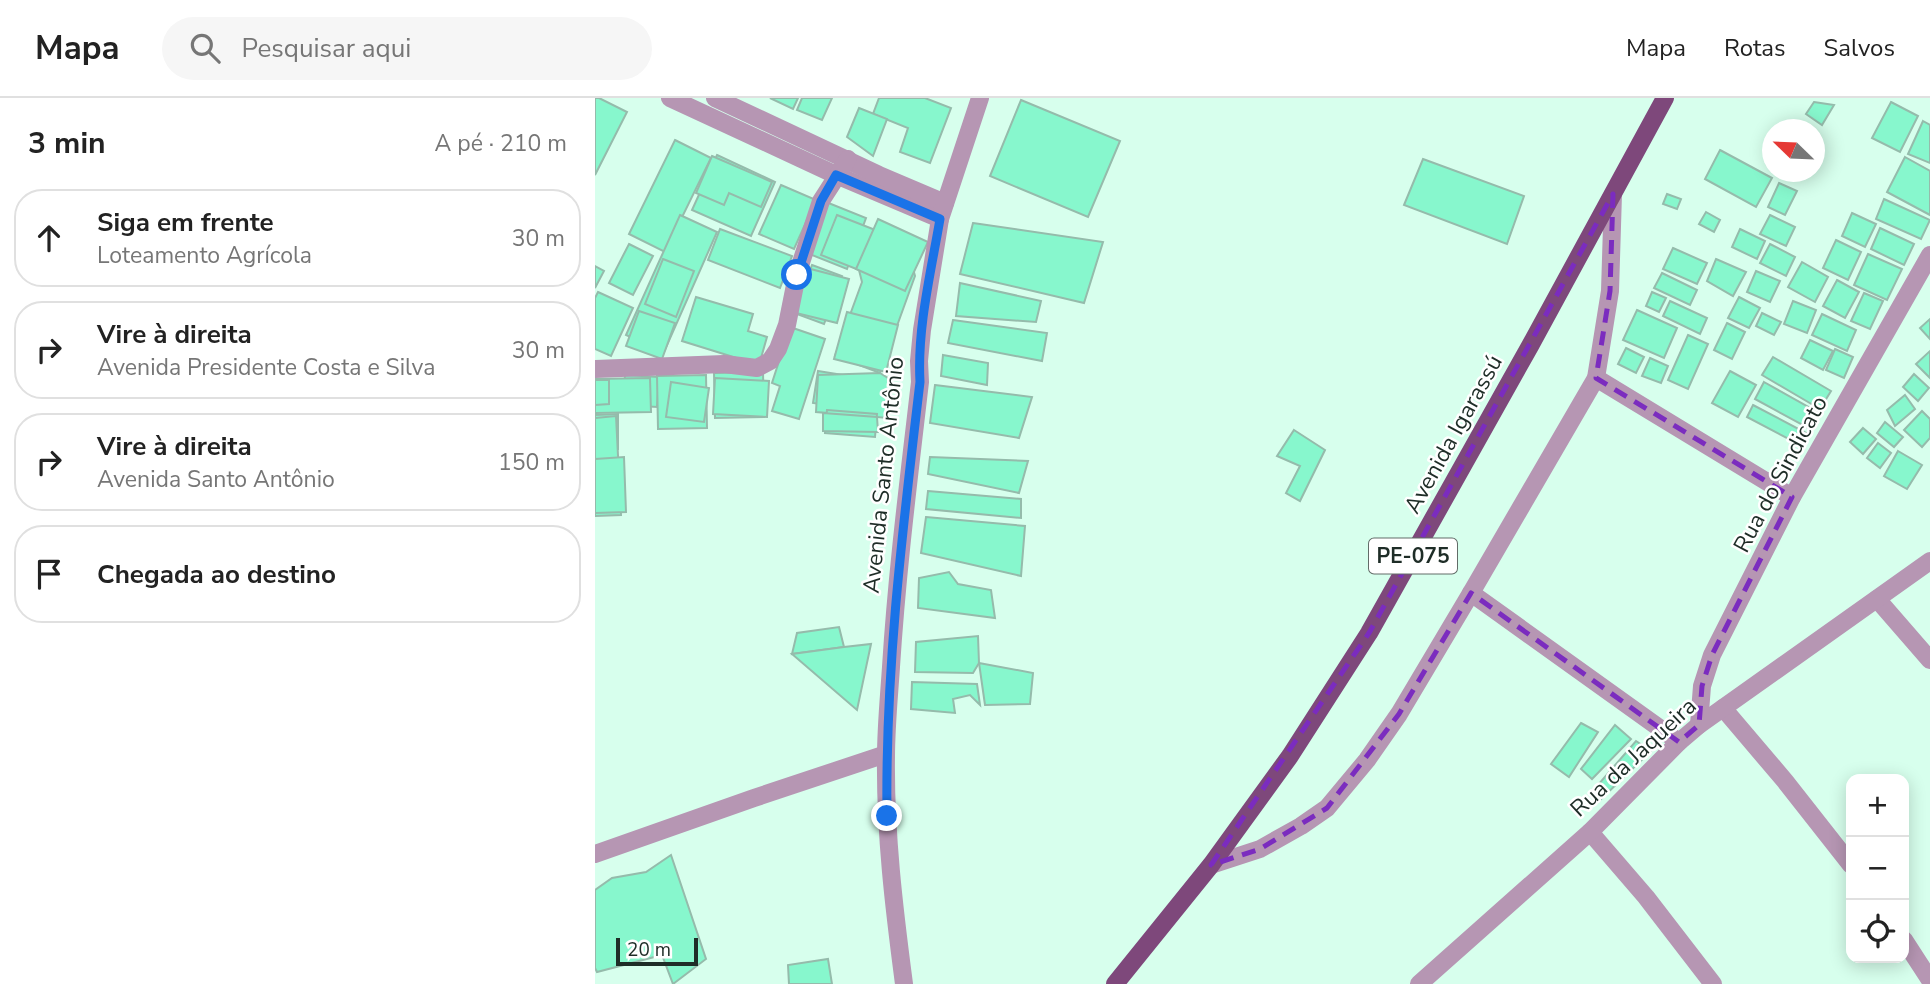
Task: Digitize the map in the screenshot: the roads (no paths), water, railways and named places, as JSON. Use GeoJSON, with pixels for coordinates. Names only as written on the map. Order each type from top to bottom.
{"type":"FeatureCollection","features":[{"type":"Feature","properties":{"kind":"main road","name":"Avenida Igarassú"},"geometry":{"type":"LineString","coordinates":[[1115,984],[1211,866],[1290,756],[1370,633],[1665,98]]}},
{"type":"Feature","properties":{"kind":"street"},"geometry":{"type":"LineString","coordinates":[[670,98],[836,175],[942,211]]}},
{"type":"Feature","properties":{"kind":"street"},"geometry":{"type":"LineString","coordinates":[[715,98],[848,159],[942,211]]}},
{"type":"Feature","properties":{"kind":"street","name":"Avenida Santo Antônio"},"geometry":{"type":"LineString","coordinates":[[904,984],[892,896],[887,816],[886,754],[893,631],[920,382],[919,361],[925,309],[942,211],[980,98]]}},
{"type":"Feature","properties":{"kind":"street"},"geometry":{"type":"LineString","coordinates":[[595,369],[724,364],[757,368],[770,361],[778,349],[787,325],[797,275],[821,201],[848,159]]}},
{"type":"Feature","properties":{"kind":"street"},"geometry":{"type":"LineString","coordinates":[[1211,866],[1260,849],[1327,808],[1361,769],[1386,732],[1471,593],[1596,379],[1610,291],[1613,194]]}},
{"type":"Feature","properties":{"kind":"street","name":"Rua do Sindicato"},"geometry":{"type":"LineString","coordinates":[[1699,725],[1702,686],[1713,655],[1792,497],[1930,255]]}},
{"type":"Feature","properties":{"kind":"street"},"geometry":{"type":"LineString","coordinates":[[1596,379],[1792,497]]}},
{"type":"Feature","properties":{"kind":"street","name":"Rua da Jaqueira"},"geometry":{"type":"LineString","coordinates":[[1419,984],[1590,832],[1699,725],[1930,561]]}},
{"type":"Feature","properties":{"kind":"street"},"geometry":{"type":"LineString","coordinates":[[1471,593],[1679,742]]}},
{"type":"Feature","properties":{"kind":"street"},"geometry":{"type":"LineString","coordinates":[[1877,599],[1930,660]]}},
{"type":"Feature","properties":{"kind":"street"},"geometry":{"type":"LineString","coordinates":[[1723,708],[1786,781],[1846,859]]}},
{"type":"Feature","properties":{"kind":"street"},"geometry":{"type":"LineString","coordinates":[[595,854],[886,754]]}},
{"type":"Feature","properties":{"kind":"street"},"geometry":{"type":"LineString","coordinates":[[1590,832],[1646,897],[1713,984]]}},
{"type":"Feature","properties":{"kind":"street"},"geometry":{"type":"LineString","coordinates":[[1909,948],[1930,980]]}}]}
